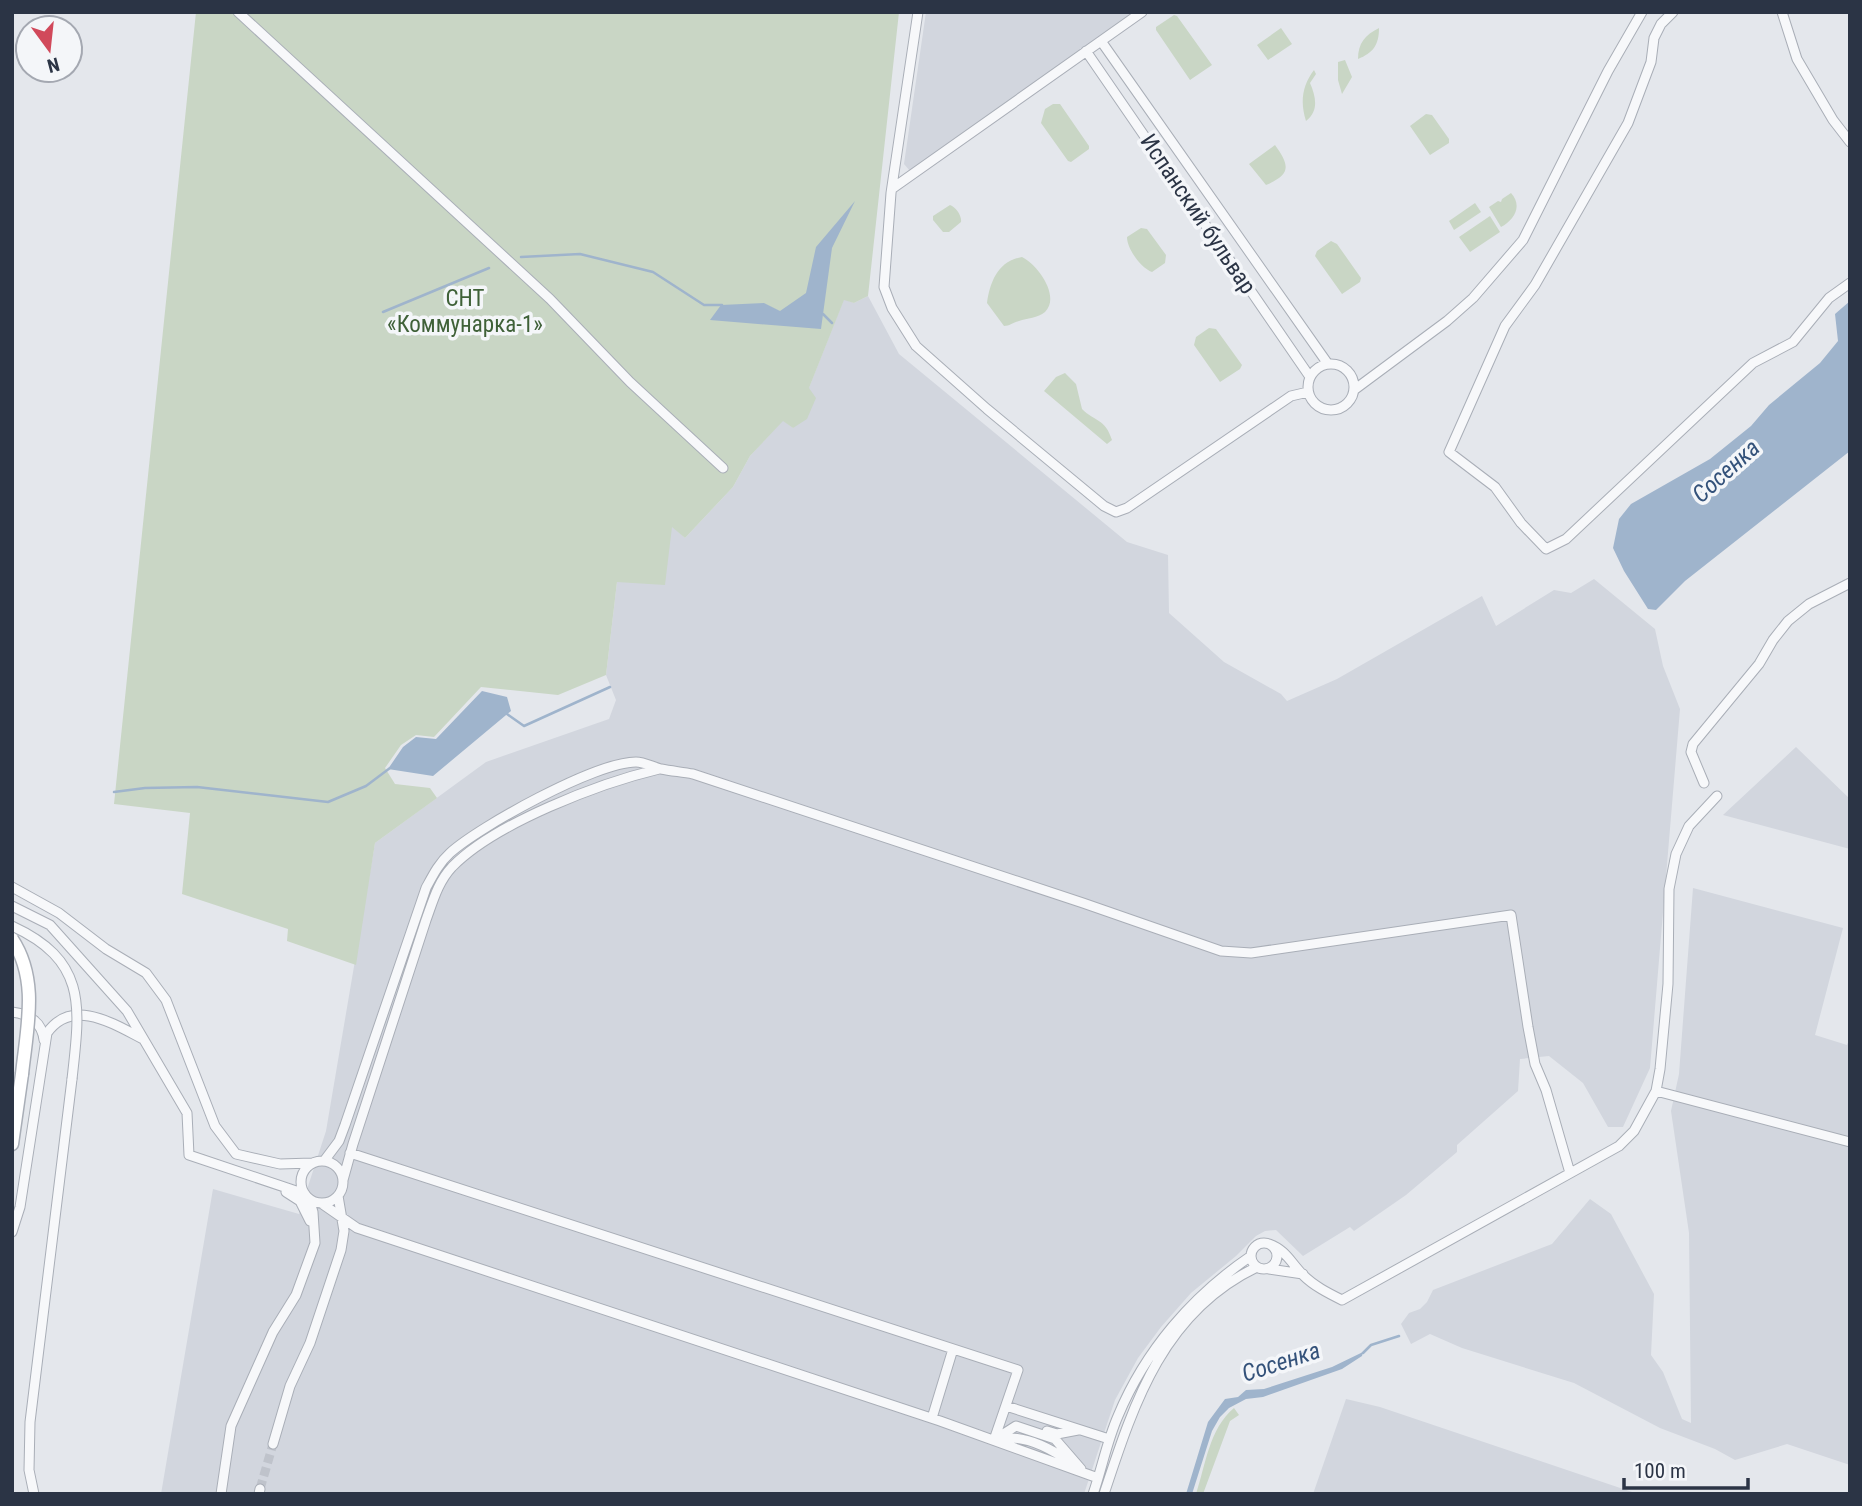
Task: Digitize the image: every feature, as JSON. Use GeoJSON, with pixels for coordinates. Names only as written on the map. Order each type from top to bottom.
{"type":"FeatureCollection","features":[{"type":"Feature","properties":{"kind":"street"},"geometry":{"type":"LineString","coordinates":[[238,12],[550,299],[630,382],[723,468]]}},
{"type":"Feature","properties":{"kind":"street"},"geometry":{"type":"LineString","coordinates":[[918,12],[896,163],[884,287],[892,308],[914,342],[987,409],[1116,512],[1128,508],[1291,396],[1308,392]]}},
{"type":"Feature","properties":{"kind":"street"},"geometry":{"type":"LineString","coordinates":[[893,188],[1142,12]]}},
{"type":"Feature","properties":{"kind":"street"},"geometry":{"type":"LineString","coordinates":[[1354,390],[1352,376],[1348,370],[1342,366],[1328,364],[1310,377],[1308,392],[1317,405],[1332,410],[1347,404],[1354,390],[1464,306],[1489,281],[1523,240],[1608,71],[1642,12]]}},
{"type":"Feature","properties":{"kind":"street"},"geometry":{"type":"LineString","coordinates":[[1674,12],[1661,24],[1654,38],[1651,62],[1628,123],[1535,285],[1506,326],[1449,452],[1495,487],[1521,523],[1546,549],[1552,547],[1566,539],[1644,463],[1754,363],[1793,342],[1829,298],[1850,283]]}},
{"type":"Feature","properties":{"kind":"street"},"geometry":{"type":"LineString","coordinates":[[1782,12],[1797,59],[1833,120],[1850,142]]}},
{"type":"Feature","properties":{"kind":"street","name":"Испанский бульвар"},"geometry":{"type":"LineString","coordinates":[[1101,41],[1328,364]]}},
{"type":"Feature","properties":{"kind":"street","name":"Испанский бульвар"},"geometry":{"type":"LineString","coordinates":[[1086,51],[1310,377]]}},
{"type":"Feature","properties":{"kind":"street"},"geometry":{"type":"LineString","coordinates":[[896,163],[902,173],[910,174]]}},
{"type":"Feature","properties":{"kind":"street"},"geometry":{"type":"LineString","coordinates":[[1704,783],[1691,752],[1693,744],[1759,664],[1788,621],[1809,604],[1850,583]]}},
{"type":"Feature","properties":{"kind":"street"},"geometry":{"type":"LineString","coordinates":[[324,1161],[339,1141],[426,888],[436,868],[451,852],[482,829],[570,782],[622,763],[638,761],[705,778],[1083,902],[1221,951],[1251,953],[1511,915],[1535,1064],[1546,1090],[1570,1173]]}},
{"type":"Feature","properties":{"kind":"street"},"geometry":{"type":"LineString","coordinates":[[273,1444],[290,1386],[310,1343],[341,1250],[344,1231],[338,1196],[438,886],[451,868],[487,841],[535,814],[621,778],[661,769]]}},
{"type":"Feature","properties":{"kind":"street"},"geometry":{"type":"LineString","coordinates":[[1093,1494],[1110,1439],[1135,1380],[1161,1341],[1195,1300],[1251,1256],[1257,1245],[1279,1247],[1303,1275],[1322,1290],[1342,1300],[1619,1146],[1634,1131],[1656,1091],[1660,1069],[1668,984],[1669,889],[1676,854],[1689,826],[1717,796]]}},
{"type":"Feature","properties":{"kind":"street"},"geometry":{"type":"LineString","coordinates":[[12,887],[59,913],[106,949],[146,973],[166,1000],[215,1126],[236,1154],[279,1164],[324,1161],[335,1165],[344,1180]]}},
{"type":"Feature","properties":{"kind":"street"},"geometry":{"type":"LineString","coordinates":[[12,906],[50,925],[127,1011],[187,1113],[189,1155],[321,1203],[357,1228],[932,1419],[1098,1478]]}},
{"type":"Feature","properties":{"kind":"street"},"geometry":{"type":"LineString","coordinates":[[12,926],[50,948],[67,970],[73,983],[77,1016],[72,1079],[30,1422],[29,1470],[34,1494]]}},
{"type":"Feature","properties":{"kind":"street"},"geometry":{"type":"LineString","coordinates":[[12,939],[24,961],[30,994],[12,1144]]}},
{"type":"Feature","properties":{"kind":"street"},"geometry":{"type":"LineString","coordinates":[[12,1012],[26,1015],[36,1021],[43,1032],[44,1041]]}},
{"type":"Feature","properties":{"kind":"street"},"geometry":{"type":"LineString","coordinates":[[12,1232],[20,1207],[47,1033],[67,1017],[81,1015],[107,1020],[143,1039]]}},
{"type":"Feature","properties":{"kind":"street"},"geometry":{"type":"LineString","coordinates":[[1656,1091],[1850,1142]]}},
{"type":"Feature","properties":{"kind":"street"},"geometry":{"type":"LineString","coordinates":[[350,1153],[1018,1370],[994,1440]]}},
{"type":"Feature","properties":{"kind":"street"},"geometry":{"type":"LineString","coordinates":[[222,1494],[231,1426],[273,1332],[296,1295],[314,1243],[313,1212],[301,1177],[312,1163]]}},
{"type":"Feature","properties":{"kind":"street"},"geometry":{"type":"LineString","coordinates":[[273,1184],[300,1201],[310,1221],[314,1243]]}},
{"type":"Feature","properties":{"kind":"street"},"geometry":{"type":"LineString","coordinates":[[321,1203],[338,1196]]}},
{"type":"Feature","properties":{"kind":"street"},"geometry":{"type":"LineString","coordinates":[[1269,1244],[1278,1256],[1269,1269]]}},
{"type":"Feature","properties":{"kind":"street"},"geometry":{"type":"LineString","coordinates":[[1251,1256],[1256,1267]]}},
{"type":"Feature","properties":{"kind":"street"},"geometry":{"type":"LineString","coordinates":[[1104,1494],[1138,1396],[1167,1345],[1200,1306],[1236,1277],[1256,1267],[1303,1275]]}},
{"type":"Feature","properties":{"kind":"street"},"geometry":{"type":"LineString","coordinates":[[932,1419],[953,1349]]}},
{"type":"Feature","properties":{"kind":"street"},"geometry":{"type":"LineString","coordinates":[[1006,1406],[1023,1406],[1110,1439]]}},
{"type":"Feature","properties":{"kind":"street"},"geometry":{"type":"LineString","coordinates":[[1006,1406],[1018,1422],[1057,1434],[1081,1430]]}},
{"type":"Feature","properties":{"kind":"street"},"geometry":{"type":"LineString","coordinates":[[994,1440],[1014,1431],[1054,1444],[1084,1472]]}},
{"type":"Feature","properties":{"kind":"shaded area"},"geometry":{"type":"Polygon","coordinates":[[[926,12],[1134,12],[910,171],[904,164],[926,12]]]}},
{"type":"Feature","properties":{"kind":"shaded area"},"geometry":{"type":"Polygon","coordinates":[[[868,296],[899,354],[1127,542],[1168,555],[1169,613],[1224,662],[1281,694],[1287,701],[1337,679],[1482,596],[1496,626],[1554,590],[1571,593],[1594,579],[1655,629],[1663,666],[1680,709],[1650,1068],[1623,1127],[1608,1127],[1583,1083],[1549,1056],[1520,1059],[1518,1091],[1457,1145],[1457,1152],[1406,1195],[1354,1231],[1350,1227],[1303,1256],[1276,1230],[1265,1231],[1256,1236],[1191,1293],[1138,1358],[1115,1400],[1084,1494],[161,1494],[213,1189],[299,1214],[326,1131],[375,843],[486,762],[609,719],[616,700],[606,675],[617,582],[672,526],[685,538],[733,487],[750,456],[783,420],[793,428],[844,299],[854,303],[868,296]]]}},
{"type":"Feature","properties":{"kind":"shaded area"},"geometry":{"type":"Polygon","coordinates":[[[1796,747],[1850,799],[1850,849],[1723,815],[1796,747]]]}},
{"type":"Feature","properties":{"kind":"shaded area"},"geometry":{"type":"Polygon","coordinates":[[[1693,888],[1843,928],[1815,1035],[1847,1045],[1850,1038],[1850,1465],[1787,1444],[1735,1460],[1715,1449],[1660,1428],[1574,1383],[1462,1348],[1430,1334],[1411,1344],[1401,1324],[1409,1313],[1420,1309],[1427,1302],[1433,1290],[1552,1244],[1590,1199],[1611,1214],[1654,1294],[1651,1355],[1663,1372],[1682,1419],[1691,1423],[1689,1233],[1671,1111],[1679,1074],[1693,888]]]}},
{"type":"Feature","properties":{"kind":"shaded area"},"geometry":{"type":"Polygon","coordinates":[[[1346,1399],[1380,1407],[1638,1494],[1313,1494],[1346,1399]]]}},
{"type":"Feature","properties":{"kind":"green space","name":"СНТ «Коммунарка-1»"},"geometry":{"type":"Polygon","coordinates":[[[196,12],[899,12],[868,296],[854,303],[844,300],[809,388],[816,398],[807,419],[793,428],[783,421],[750,456],[733,487],[685,538],[672,527],[665,585],[617,582],[606,675],[558,695],[481,687],[434,737],[416,735],[401,745],[385,768],[395,784],[430,788],[437,798],[375,843],[356,965],[287,941],[288,929],[182,894],[190,813],[114,804],[196,12]]]}},
{"type":"Feature","properties":{"kind":"green space"},"geometry":{"type":"Polygon","coordinates":[[[1174,15],[1212,65],[1190,80],[1156,30],[1156,27],[1174,15]]]}},
{"type":"Feature","properties":{"kind":"green space"},"geometry":{"type":"Polygon","coordinates":[[[1281,28],[1292,44],[1268,60],[1257,45],[1281,28]]]}},
{"type":"Feature","properties":{"kind":"green space"},"geometry":{"type":"Polygon","coordinates":[[[1379,28],[1374,48],[1358,59],[1363,40],[1379,28]]]}},
{"type":"Feature","properties":{"kind":"green space"},"geometry":{"type":"Polygon","coordinates":[[[1345,60],[1352,77],[1342,94],[1338,80],[1338,62],[1345,60]]]}},
{"type":"Feature","properties":{"kind":"green space"},"geometry":{"type":"Polygon","coordinates":[[[1314,70],[1316,74],[1310,83],[1315,108],[1306,121],[1303,94],[1314,70]]]}},
{"type":"Feature","properties":{"kind":"green space"},"geometry":{"type":"Polygon","coordinates":[[[1053,104],[1060,104],[1089,146],[1089,149],[1071,162],[1041,123],[1045,109],[1053,104]]]}},
{"type":"Feature","properties":{"kind":"green space"},"geometry":{"type":"Polygon","coordinates":[[[1426,114],[1432,115],[1449,139],[1449,143],[1430,155],[1410,126],[1426,114]]]}},
{"type":"Feature","properties":{"kind":"green space"},"geometry":{"type":"Polygon","coordinates":[[[1275,145],[1286,169],[1280,177],[1266,185],[1249,164],[1275,145]]]}},
{"type":"Feature","properties":{"kind":"green space"},"geometry":{"type":"Polygon","coordinates":[[[1511,193],[1517,208],[1510,221],[1501,227],[1489,207],[1501,202],[1511,193]]]}},
{"type":"Feature","properties":{"kind":"green space"},"geometry":{"type":"Polygon","coordinates":[[[1475,203],[1481,212],[1454,230],[1449,221],[1475,203]]]}},
{"type":"Feature","properties":{"kind":"green space"},"geometry":{"type":"Polygon","coordinates":[[[950,205],[958,212],[961,222],[949,232],[943,232],[933,220],[933,216],[950,205]]]}},
{"type":"Feature","properties":{"kind":"green space"},"geometry":{"type":"Polygon","coordinates":[[[1490,216],[1500,232],[1470,252],[1459,237],[1490,216]]]}},
{"type":"Feature","properties":{"kind":"green space"},"geometry":{"type":"Polygon","coordinates":[[[1141,228],[1147,229],[1166,255],[1165,263],[1152,272],[1139,262],[1128,242],[1127,237],[1141,228]]]}},
{"type":"Feature","properties":{"kind":"green space"},"geometry":{"type":"Polygon","coordinates":[[[1331,241],[1337,244],[1361,278],[1360,282],[1342,294],[1315,256],[1317,251],[1331,241]]]}},
{"type":"Feature","properties":{"kind":"green space"},"geometry":{"type":"Polygon","coordinates":[[[1022,257],[1034,266],[1045,281],[1049,289],[1049,305],[1039,316],[1004,326],[987,303],[990,288],[1001,268],[1022,257]]]}},
{"type":"Feature","properties":{"kind":"green space"},"geometry":{"type":"Polygon","coordinates":[[[1209,328],[1216,329],[1242,365],[1220,382],[1194,345],[1196,337],[1209,328]]]}},
{"type":"Feature","properties":{"kind":"green space"},"geometry":{"type":"Polygon","coordinates":[[[1065,373],[1076,384],[1082,409],[1099,421],[1109,433],[1112,440],[1107,444],[1044,391],[1056,377],[1065,373]]]}},
{"type":"Feature","properties":{"kind":"green space"},"geometry":{"type":"Polygon","coordinates":[[[1234,1408],[1239,1415],[1230,1421],[1203,1494],[1196,1494],[1214,1437],[1219,1426],[1234,1408]]]}},
{"type":"Feature","properties":{"kind":"water"},"geometry":{"type":"Polygon","coordinates":[[[855,201],[832,248],[821,329],[710,320],[721,305],[764,303],[780,311],[806,293],[816,247],[855,201]]]}},
{"type":"Feature","properties":{"kind":"water"},"geometry":{"type":"Polygon","coordinates":[[[1850,301],[1850,451],[1685,581],[1656,610],[1648,609],[1613,548],[1619,519],[1631,504],[1710,459],[1820,363],[1838,341],[1835,314],[1850,301]]]}},
{"type":"Feature","properties":{"kind":"water"},"geometry":{"type":"Polygon","coordinates":[[[482,691],[507,697],[511,711],[433,776],[388,769],[403,747],[416,737],[436,739],[482,691]]]}},
{"type":"Feature","properties":{"kind":"water"},"geometry":{"type":"Polygon","coordinates":[[[1363,1352],[1362,1356],[1342,1369],[1263,1397],[1246,1399],[1229,1408],[1212,1431],[1192,1494],[1186,1494],[1208,1422],[1225,1399],[1238,1397],[1246,1390],[1264,1389],[1332,1367],[1363,1352]]]}},
{"type":"Feature","properties":{"kind":"waterway"},"geometry":{"type":"LineString","coordinates":[[521,257],[580,254],[653,272],[704,305],[722,305]]}},
{"type":"Feature","properties":{"kind":"waterway"},"geometry":{"type":"LineString","coordinates":[[383,312],[489,268]]}},
{"type":"Feature","properties":{"kind":"waterway"},"geometry":{"type":"LineString","coordinates":[[823,314],[832,323]]}},
{"type":"Feature","properties":{"kind":"waterway"},"geometry":{"type":"LineString","coordinates":[[507,714],[524,726],[610,687]]}},
{"type":"Feature","properties":{"kind":"waterway"},"geometry":{"type":"LineString","coordinates":[[114,792],[145,788],[197,787],[328,802],[366,786],[390,768]]}},
{"type":"Feature","properties":{"kind":"waterway","name":"Сосенка"},"geometry":{"type":"LineString","coordinates":[[1363,1353],[1371,1345],[1399,1336]]}},
{"type":"Feature","properties":{"kind":"tunnel"},"geometry":{"type":"LineString","coordinates":[[260,1489],[273,1444]]}}]}
